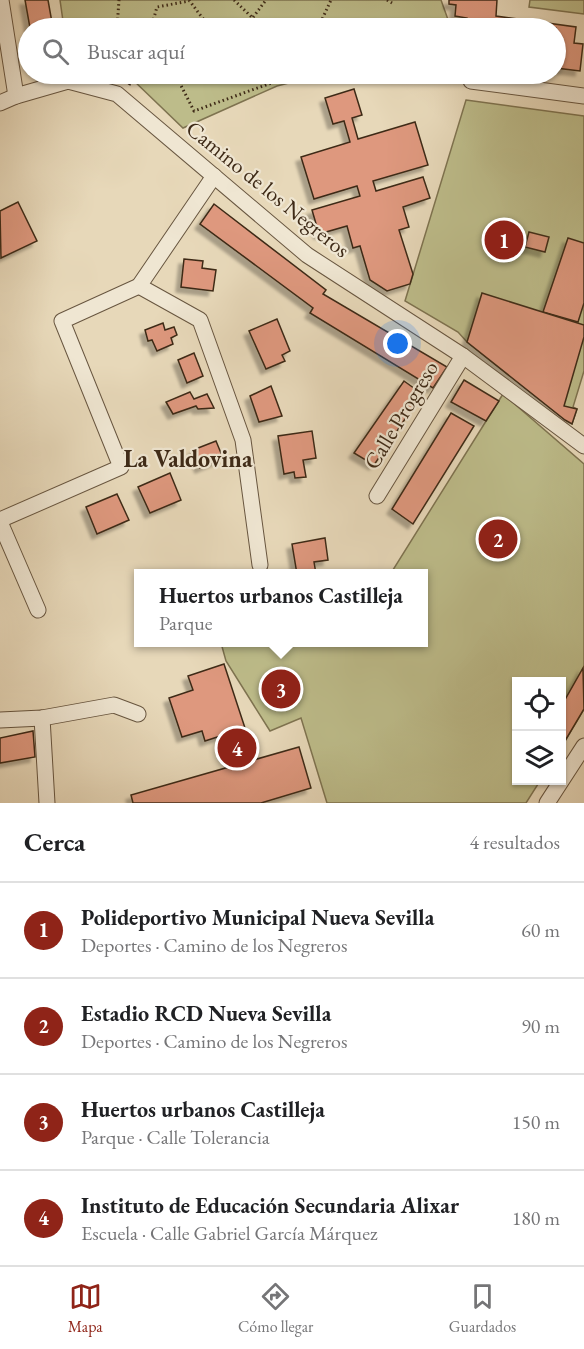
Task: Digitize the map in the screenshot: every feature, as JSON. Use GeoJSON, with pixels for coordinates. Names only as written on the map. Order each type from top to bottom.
{"type":"FeatureCollection","features":[{"type":"Feature","properties":{"kind":"street"},"geometry":{"type":"LineString","coordinates":[[1,0],[16,96]]}},
{"type":"Feature","properties":{"kind":"street","name":"Camino de los Negreros"},"geometry":{"type":"LineString","coordinates":[[0,103],[58,84]]}},
{"type":"Feature","properties":{"kind":"street","name":"Camino de los Negreros"},"geometry":{"type":"LineString","coordinates":[[79,84],[117,94],[307,255],[462,356],[583,443]]}},
{"type":"Feature","properties":{"kind":"street"},"geometry":{"type":"LineString","coordinates":[[494,84],[584,96]]}},
{"type":"Feature","properties":{"kind":"street"},"geometry":{"type":"LineString","coordinates":[[38,610],[0,521],[121,467],[62,321],[139,286],[214,176]]}},
{"type":"Feature","properties":{"kind":"street"},"geometry":{"type":"LineString","coordinates":[[139,286],[200,320],[243,440],[260,565]]}},
{"type":"Feature","properties":{"kind":"street","name":"Calle Progreso"},"geometry":{"type":"LineString","coordinates":[[377,496],[462,356]]}},
{"type":"Feature","properties":{"kind":"street"},"geometry":{"type":"LineString","coordinates":[[0,720],[42,718],[114,705],[138,714]]}},
{"type":"Feature","properties":{"kind":"street"},"geometry":{"type":"LineString","coordinates":[[42,718],[47,803]]}},
{"type":"Feature","properties":{"kind":"street"},"geometry":{"type":"LineString","coordinates":[[547,803],[584,746]]}},
{"type":"Feature","properties":{"kind":"path"},"geometry":{"type":"LineString","coordinates":[[117,18],[119,0]]}},
{"type":"Feature","properties":{"kind":"path"},"geometry":{"type":"LineString","coordinates":[[154,18],[157,7],[189,0],[202,18]]}},
{"type":"Feature","properties":{"kind":"path"},"geometry":{"type":"LineString","coordinates":[[234,0],[252,18]]}},
{"type":"Feature","properties":{"kind":"path"},"geometry":{"type":"LineString","coordinates":[[254,18],[266,0]]}},
{"type":"Feature","properties":{"kind":"path"},"geometry":{"type":"LineString","coordinates":[[323,18],[331,0]]}},
{"type":"Feature","properties":{"kind":"path"},"geometry":{"type":"LineString","coordinates":[[387,0],[392,3]]}},
{"type":"Feature","properties":{"kind":"path"},"geometry":{"type":"LineString","coordinates":[[180,84],[194,111],[268,84]]}},
{"type":"Feature","properties":{"kind":"shaded area"},"geometry":{"type":"Polygon","coordinates":[[[60,0],[441,0],[447,18],[63,18],[60,0]]]}},
{"type":"Feature","properties":{"kind":"shaded area"},"geometry":{"type":"Polygon","coordinates":[[[530,0],[584,0],[584,14],[529,7],[530,0]]]}},
{"type":"Feature","properties":{"kind":"shaded area"},"geometry":{"type":"Polygon","coordinates":[[[137,84],[285,84],[277,86],[183,128],[137,84]]]}},
{"type":"Feature","properties":{"kind":"shaded area"},"geometry":{"type":"Polygon","coordinates":[[[466,100],[584,116],[584,371],[573,407],[577,409],[572,424],[467,342],[458,332],[405,301],[466,100]]]}},
{"type":"Feature","properties":{"kind":"shaded area"},"geometry":{"type":"Polygon","coordinates":[[[503,394],[584,464],[584,709],[566,739],[566,677],[512,677],[512,785],[537,785],[526,803],[327,803],[301,718],[270,731],[226,661],[222,647],[428,647],[428,569],[394,569],[503,394]]]}},
{"type":"Feature","properties":{"kind":"building"},"geometry":{"type":"Polygon","coordinates":[[[25,0],[48,0],[51,18],[28,18],[25,0]]]}},
{"type":"Feature","properties":{"kind":"building"},"geometry":{"type":"Polygon","coordinates":[[[449,0],[497,0],[496,16],[511,18],[455,16],[456,5],[449,4],[449,0]]]}},
{"type":"Feature","properties":{"kind":"building"},"geometry":{"type":"Polygon","coordinates":[[[566,26],[576,27],[574,43],[583,44],[580,71],[566,69],[566,26]]]}},
{"type":"Feature","properties":{"kind":"building"},"geometry":{"type":"Polygon","coordinates":[[[354,89],[362,115],[352,118],[358,139],[415,122],[428,165],[373,181],[376,191],[423,177],[430,198],[403,207],[409,227],[399,230],[413,274],[410,284],[387,291],[370,280],[360,246],[353,248],[347,226],[319,234],[312,210],[360,196],[357,186],[314,199],[301,157],[350,142],[344,121],[333,124],[325,98],[354,89]]]}},
{"type":"Feature","properties":{"kind":"building"},"geometry":{"type":"Polygon","coordinates":[[[18,202],[37,241],[1,258],[0,211],[18,202]]]}},
{"type":"Feature","properties":{"kind":"building"},"geometry":{"type":"Polygon","coordinates":[[[214,204],[326,290],[323,294],[447,367],[433,388],[310,313],[313,308],[200,224],[214,204]]]}},
{"type":"Feature","properties":{"kind":"building"},"geometry":{"type":"Polygon","coordinates":[[[495,221],[508,225],[504,238],[491,233],[495,221]]]}},
{"type":"Feature","properties":{"kind":"building"},"geometry":{"type":"Polygon","coordinates":[[[529,232],[549,237],[545,252],[525,247],[529,232]]]}},
{"type":"Feature","properties":{"kind":"building"},"geometry":{"type":"Polygon","coordinates":[[[568,238],[584,243],[584,303],[578,322],[543,312],[568,238]]]}},
{"type":"Feature","properties":{"kind":"building"},"geometry":{"type":"Polygon","coordinates":[[[184,259],[203,261],[202,268],[216,270],[213,291],[181,287],[184,259]]]}},
{"type":"Feature","properties":{"kind":"building"},"geometry":{"type":"Polygon","coordinates":[[[482,293],[584,325],[584,337],[564,406],[577,409],[572,424],[467,342],[482,293]]]}},
{"type":"Feature","properties":{"kind":"building"},"geometry":{"type":"Polygon","coordinates":[[[277,319],[290,351],[282,355],[285,361],[266,369],[249,331],[277,319]]]}},
{"type":"Feature","properties":{"kind":"building"},"geometry":{"type":"Polygon","coordinates":[[[163,323],[165,330],[174,327],[177,335],[171,338],[173,344],[157,351],[152,340],[148,341],[145,330],[163,323]]]}},
{"type":"Feature","properties":{"kind":"building"},"geometry":{"type":"Polygon","coordinates":[[[194,353],[203,376],[187,383],[178,360],[194,353]]]}},
{"type":"Feature","properties":{"kind":"building"},"geometry":{"type":"Polygon","coordinates":[[[464,380],[499,401],[486,421],[451,402],[464,380]]]}},
{"type":"Feature","properties":{"kind":"building"},"geometry":{"type":"Polygon","coordinates":[[[404,381],[422,394],[374,465],[354,453],[404,381]]]}},
{"type":"Feature","properties":{"kind":"building"},"geometry":{"type":"Polygon","coordinates":[[[271,386],[282,416],[259,422],[250,396],[271,386]]]}},
{"type":"Feature","properties":{"kind":"building"},"geometry":{"type":"Polygon","coordinates":[[[190,392],[194,399],[207,394],[214,408],[198,409],[196,406],[173,414],[166,402],[190,392]]]}},
{"type":"Feature","properties":{"kind":"building"},"geometry":{"type":"Polygon","coordinates":[[[451,413],[474,426],[413,524],[392,509],[451,413]]]}},
{"type":"Feature","properties":{"kind":"building"},"geometry":{"type":"Polygon","coordinates":[[[312,431],[316,458],[303,460],[306,477],[295,478],[294,472],[284,474],[278,436],[312,431]]]}},
{"type":"Feature","properties":{"kind":"building"},"geometry":{"type":"Polygon","coordinates":[[[216,441],[223,458],[200,468],[193,450],[216,441]]]}},
{"type":"Feature","properties":{"kind":"building"},"geometry":{"type":"Polygon","coordinates":[[[170,473],[181,500],[150,513],[138,487],[170,473]]]}},
{"type":"Feature","properties":{"kind":"building"},"geometry":{"type":"Polygon","coordinates":[[[117,494],[129,520],[97,534],[86,507],[117,494]]]}},
{"type":"Feature","properties":{"kind":"building"},"geometry":{"type":"Polygon","coordinates":[[[325,538],[328,560],[314,562],[315,569],[296,569],[292,544],[325,538]]]}},
{"type":"Feature","properties":{"kind":"building"},"geometry":{"type":"Polygon","coordinates":[[[224,664],[245,728],[205,741],[202,731],[182,737],[169,698],[193,690],[188,676],[224,664]]]}},
{"type":"Feature","properties":{"kind":"building"},"geometry":{"type":"Polygon","coordinates":[[[583,668],[584,709],[566,739],[566,731],[566,698],[583,668]]]}},
{"type":"Feature","properties":{"kind":"building"},"geometry":{"type":"Polygon","coordinates":[[[33,731],[35,757],[0,763],[0,738],[33,731]]]}},
{"type":"Feature","properties":{"kind":"building"},"geometry":{"type":"Polygon","coordinates":[[[299,747],[311,788],[261,803],[133,803],[131,795],[299,747]]]}},
{"type":"Feature","properties":{"kind":"place","name":"Polideportivo Municipal Nueva Sevilla"},"geometry":{"type":"Point","coordinates":[504,240]}},
{"type":"Feature","properties":{"kind":"place","name":"Estadio RCD Nueva Sevilla"},"geometry":{"type":"Point","coordinates":[498,539]}},
{"type":"Feature","properties":{"kind":"place","name":"Huertos urbanos Castilleja"},"geometry":{"type":"Point","coordinates":[281,689]}},
{"type":"Feature","properties":{"kind":"place","name":"Instituto de Educación Secundaria Alixar"},"geometry":{"type":"Point","coordinates":[237,748]}},
{"type":"Feature","properties":{"kind":"district","name":"La Valdovina"},"geometry":{"type":"Point","coordinates":[188,458]}}]}
